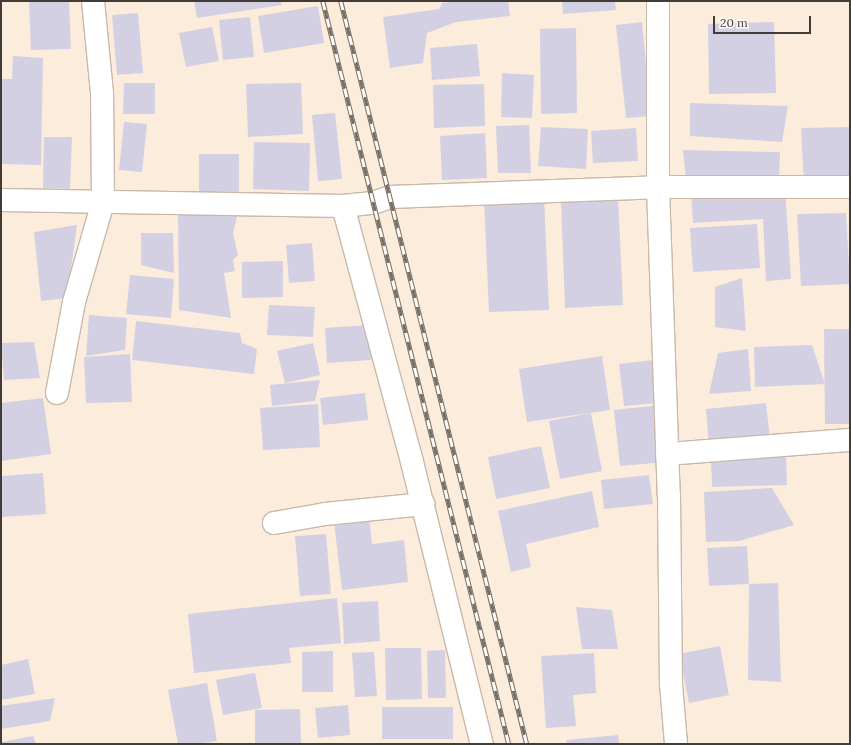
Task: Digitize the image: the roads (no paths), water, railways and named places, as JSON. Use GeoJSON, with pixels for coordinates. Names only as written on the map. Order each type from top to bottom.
{"type":"FeatureCollection","features":[{"type":"Feature","properties":{"kind":"street"},"geometry":{"type":"LineString","coordinates":[[57,393],[74,302],[103,202],[102,94],[93,1]]}},
{"type":"Feature","properties":{"kind":"street"},"geometry":{"type":"LineString","coordinates":[[658,1],[658,187],[667,454],[671,684],[676,744]]}},
{"type":"Feature","properties":{"kind":"street"},"geometry":{"type":"LineString","coordinates":[[1,200],[343,206],[373,203],[390,198],[658,187],[850,187]]}},
{"type":"Feature","properties":{"kind":"street"},"geometry":{"type":"LineString","coordinates":[[343,206],[423,504],[482,744]]}},
{"type":"Feature","properties":{"kind":"street"},"geometry":{"type":"LineString","coordinates":[[667,454],[850,440]]}},
{"type":"Feature","properties":{"kind":"street"},"geometry":{"type":"LineString","coordinates":[[274,523],[325,514],[423,504]]}},
{"type":"Feature","properties":{"kind":"railway"},"geometry":{"type":"LineString","coordinates":[[323,1],[509,744]]}},
{"type":"Feature","properties":{"kind":"railway"},"geometry":{"type":"LineString","coordinates":[[341,1],[527,744]]}}]}
